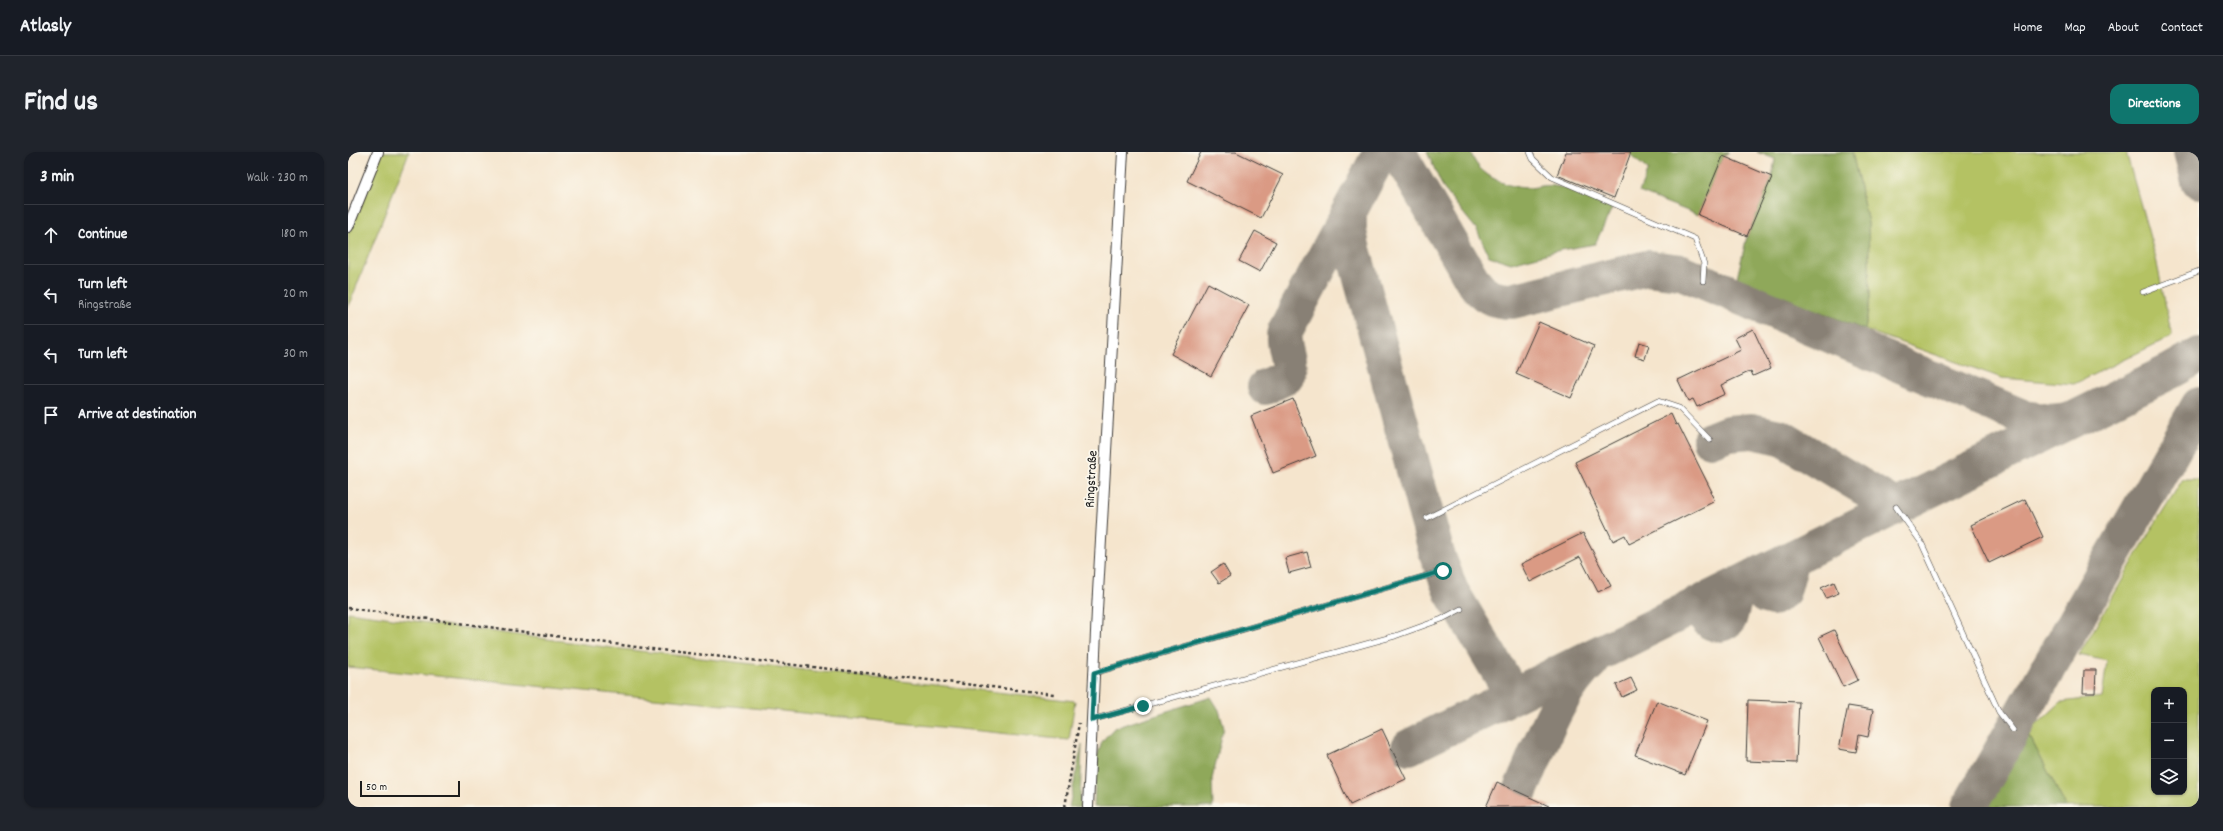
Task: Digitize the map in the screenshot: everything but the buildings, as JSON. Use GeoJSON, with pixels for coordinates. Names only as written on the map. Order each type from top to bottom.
{"type":"FeatureCollection","features":[{"type":"Feature","properties":{"kind":"street"},"geometry":{"type":"LineString","coordinates":[[348,227],[378,152]]}},
{"type":"Feature","properties":{"kind":"street","name":"Ringstraße"},"geometry":{"type":"LineString","coordinates":[[1088,807],[1123,152]]}},
{"type":"Feature","properties":{"kind":"lane"},"geometry":{"type":"LineString","coordinates":[[1530,152],[1533,159],[1552,177],[1695,239],[1704,264],[1702,281]]}},
{"type":"Feature","properties":{"kind":"lane"},"geometry":{"type":"LineString","coordinates":[[2144,292],[2199,271]]}},
{"type":"Feature","properties":{"kind":"lane"},"geometry":{"type":"LineString","coordinates":[[1427,518],[1658,401],[1679,408],[1710,440]]}},
{"type":"Feature","properties":{"kind":"lane"},"geometry":{"type":"LineString","coordinates":[[1896,507],[1921,542],[1999,712],[2013,730]]}},
{"type":"Feature","properties":{"kind":"lane"},"geometry":{"type":"LineString","coordinates":[[1094,673],[1443,571]]}},
{"type":"Feature","properties":{"kind":"lane"},"geometry":{"type":"LineString","coordinates":[[1092,720],[1395,636],[1442,619],[1462,609]]}},
{"type":"Feature","properties":{"kind":"path"},"geometry":{"type":"LineString","coordinates":[[348,608],[651,649],[1054,694]]}},
{"type":"Feature","properties":{"kind":"path"},"geometry":{"type":"LineString","coordinates":[[1064,807],[1080,716]]}},
{"type":"Feature","properties":{"kind":"green space"},"geometry":{"type":"Polygon","coordinates":[[[380,152],[409,152],[348,308],[348,233],[380,152]]]}},
{"type":"Feature","properties":{"kind":"green space"},"geometry":{"type":"Polygon","coordinates":[[[1427,152],[1471,152],[1474,160],[1485,173],[1501,182],[1527,188],[1547,185],[1562,187],[1612,208],[1595,244],[1561,250],[1511,263],[1489,256],[1477,230],[1443,188],[1427,152]]]}},
{"type":"Feature","properties":{"kind":"green space"},"geometry":{"type":"Polygon","coordinates":[[[1627,152],[1729,152],[1723,156],[1698,215],[1639,192],[1648,170],[1627,152]]]}},
{"type":"Feature","properties":{"kind":"green space"},"geometry":{"type":"Polygon","coordinates":[[[1757,152],[1852,152],[1868,223],[1870,297],[1865,330],[1737,278],[1747,236],[1772,177],[1775,159],[1757,152]]]}},
{"type":"Feature","properties":{"kind":"green space"},"geometry":{"type":"Polygon","coordinates":[[[1852,152],[2126,152],[2156,259],[2172,336],[2074,384],[2002,378],[1865,330],[1870,297],[1868,223],[1852,152]]]}},
{"type":"Feature","properties":{"kind":"green space"},"geometry":{"type":"Polygon","coordinates":[[[2183,479],[2199,479],[2199,807],[2066,807],[2028,733],[2061,702],[2102,697],[2107,661],[2079,655],[2154,525],[2183,479]]]}},
{"type":"Feature","properties":{"kind":"green space"},"geometry":{"type":"Polygon","coordinates":[[[348,612],[613,648],[1075,701],[1069,740],[348,667],[348,612]]]}},
{"type":"Feature","properties":{"kind":"green space"},"geometry":{"type":"Polygon","coordinates":[[[1211,697],[1219,710],[1224,728],[1212,779],[1213,807],[1094,807],[1096,760],[1102,741],[1114,728],[1211,697]]]}},
{"type":"Feature","properties":{"kind":"green space"},"geometry":{"type":"Polygon","coordinates":[[[2028,733],[2066,807],[1987,807],[2028,733]]]}},
{"type":"Feature","properties":{"kind":"green space"},"geometry":{"type":"Polygon","coordinates":[[[1082,744],[1080,807],[1069,807],[1082,744]]]}},
{"type":"Feature","properties":{"kind":"taxiway"},"geometry":{"type":"LineString","coordinates":[[1265,387],[1286,377],[1289,366],[1284,342],[1285,331],[1381,152]]}},
{"type":"Feature","properties":{"kind":"taxiway"},"geometry":{"type":"LineString","coordinates":[[1398,152],[1473,281],[1485,294],[1494,299],[1512,301],[1647,268],[1681,272],[2025,418],[2049,422],[2070,420]]}},
{"type":"Feature","properties":{"kind":"taxiway"},"geometry":{"type":"LineString","coordinates":[[2191,152],[2199,181]]}},
{"type":"Feature","properties":{"kind":"taxiway"},"geometry":{"type":"LineString","coordinates":[[1349,212],[1349,231],[1352,246],[1437,554],[1451,591],[1513,695]]}},
{"type":"Feature","properties":{"kind":"taxiway"},"geometry":{"type":"LineString","coordinates":[[1409,747],[2171,371],[2199,355]]}},
{"type":"Feature","properties":{"kind":"taxiway"},"geometry":{"type":"LineString","coordinates":[[1969,807],[2199,405]]}},
{"type":"Feature","properties":{"kind":"taxiway"},"geometry":{"type":"LineString","coordinates":[[1710,440],[1728,433],[1752,431],[1780,437],[1896,507]]}},
{"type":"Feature","properties":{"kind":"taxiway"},"geometry":{"type":"LineString","coordinates":[[1766,571],[1759,578],[1758,588],[1765,596],[1773,598],[1783,591],[1789,569]]}},
{"type":"Feature","properties":{"kind":"taxiway"},"geometry":{"type":"LineString","coordinates":[[1709,599],[1705,605],[1705,616],[1712,623],[1723,623],[1729,619],[1736,593]]}},
{"type":"Feature","properties":{"kind":"taxiway"},"geometry":{"type":"LineString","coordinates":[[1520,791],[1542,739],[1559,705],[1579,674],[1592,661]]}},
{"type":"Feature","properties":{"kind":"route"},"geometry":{"type":"LineString","coordinates":[[1143,706],[1092,720],[1094,673],[1443,571]]}}]}
